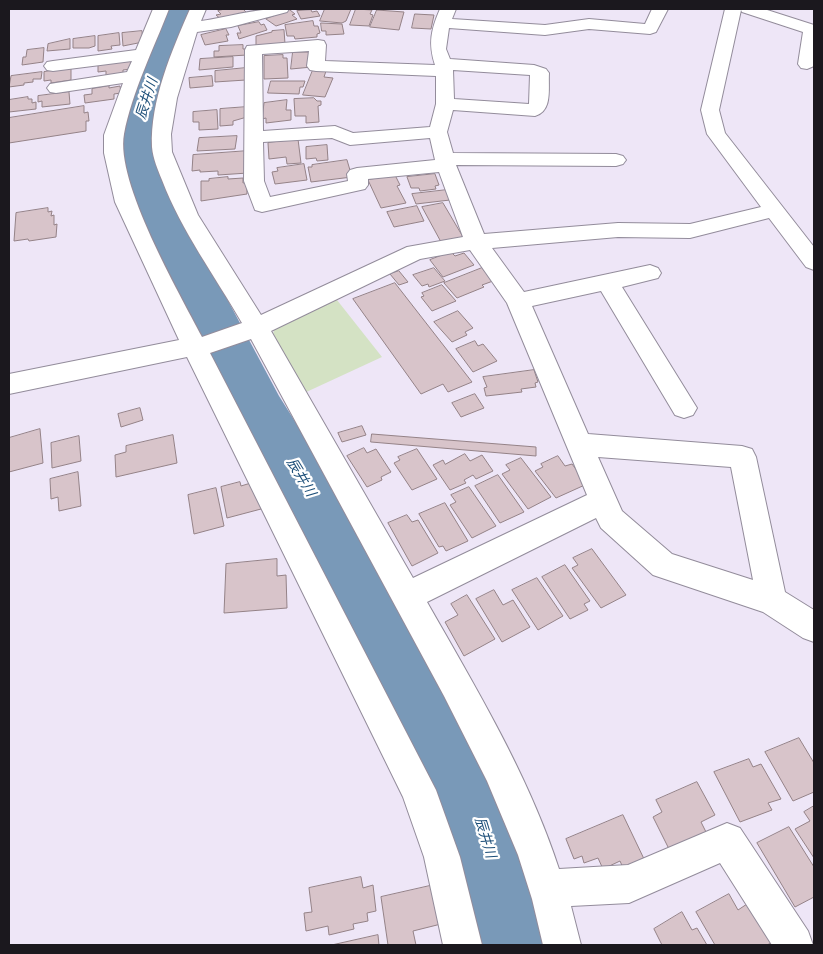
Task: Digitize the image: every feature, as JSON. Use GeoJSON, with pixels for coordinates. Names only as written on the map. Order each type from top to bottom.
{"type":"FeatureCollection","features":[{"type":"Feature","properties":{"kind":"street"},"geometry":{"type":"LineString","coordinates":[[161,9],[118,118],[114,135],[114,153],[125,202],[418,790],[442,857],[462,945]]}},
{"type":"Feature","properties":{"kind":"street"},"geometry":{"type":"LineString","coordinates":[[281,9],[231,22],[194,18],[163,117],[162,152],[175,190],[194,228],[256,328],[407,596],[509,786],[547,888],[562,945]]}},
{"type":"Feature","properties":{"kind":"street"},"geometry":{"type":"LineString","coordinates":[[660,9],[650,29],[589,24],[545,30],[444,13],[438,49],[444,68],[445,104],[438,132],[445,162],[476,242],[518,301],[611,519],[663,564],[772,601],[813,624]]}},
{"type":"Feature","properties":{"kind":"street"},"geometry":{"type":"LineString","coordinates":[[733,9],[710,110],[716,134],[814,262]]}},
{"type":"Feature","properties":{"kind":"street"},"geometry":{"type":"LineString","coordinates":[[748,9],[813,30],[807,64]]}},
{"type":"Feature","properties":{"kind":"street"},"geometry":{"type":"LineString","coordinates":[[445,104],[535,110],[538,107],[540,73],[534,70],[316,66],[318,45],[254,50],[254,181],[262,205],[358,185],[357,174],[445,162],[616,160]]}},
{"type":"Feature","properties":{"kind":"street"},"geometry":{"type":"LineString","coordinates":[[53,66],[138,65]]}},
{"type":"Feature","properties":{"kind":"street"},"geometry":{"type":"LineString","coordinates":[[56,88],[138,65]]}},
{"type":"Feature","properties":{"kind":"street"},"geometry":{"type":"LineString","coordinates":[[254,137],[335,132],[350,139],[438,132]]}},
{"type":"Feature","properties":{"kind":"street"},"geometry":{"type":"LineString","coordinates":[[9,384],[197,347],[256,328],[415,252],[476,242],[618,230],[690,231],[774,210]]}},
{"type":"Feature","properties":{"kind":"street"},"geometry":{"type":"LineString","coordinates":[[518,301],[650,273]]}},
{"type":"Feature","properties":{"kind":"street"},"geometry":{"type":"LineString","coordinates":[[607,282],[684,408]]}},
{"type":"Feature","properties":{"kind":"street"},"geometry":{"type":"LineString","coordinates":[[579,444],[742,457],[772,601]]}},
{"type":"Feature","properties":{"kind":"street"},"geometry":{"type":"LineString","coordinates":[[407,596],[603,501]]}},
{"type":"Feature","properties":{"kind":"street"},"geometry":{"type":"LineString","coordinates":[[547,888],[629,884],[727,841],[794,945]]}},
{"type":"Feature","properties":{"kind":"green space"},"geometry":{"type":"Polygon","coordinates":[[[337,300],[382,357],[302,394],[272,337],[275,327],[337,300]]]}},
{"type":"Feature","properties":{"kind":"building"},"geometry":{"type":"Polygon","coordinates":[[[243,9],[246,12],[223,21],[216,15],[221,14],[218,11],[243,9]]]}},
{"type":"Feature","properties":{"kind":"building"},"geometry":{"type":"Polygon","coordinates":[[[325,9],[351,9],[346,21],[342,23],[320,21],[325,9]]]}},
{"type":"Feature","properties":{"kind":"building"},"geometry":{"type":"Polygon","coordinates":[[[356,9],[372,10],[370,14],[373,15],[369,26],[350,25],[356,9]]]}},
{"type":"Feature","properties":{"kind":"building"},"geometry":{"type":"Polygon","coordinates":[[[290,10],[297,19],[276,26],[266,19],[290,10]]]}},
{"type":"Feature","properties":{"kind":"building"},"geometry":{"type":"Polygon","coordinates":[[[311,10],[312,12],[317,11],[320,16],[301,19],[297,11],[311,10]]]}},
{"type":"Feature","properties":{"kind":"building"},"geometry":{"type":"Polygon","coordinates":[[[377,10],[404,12],[399,30],[370,27],[377,10]]]}},
{"type":"Feature","properties":{"kind":"building"},"geometry":{"type":"Polygon","coordinates":[[[415,14],[434,15],[431,29],[412,28],[415,14]]]}},
{"type":"Feature","properties":{"kind":"building"},"geometry":{"type":"Polygon","coordinates":[[[313,21],[314,26],[318,26],[320,33],[317,34],[317,37],[295,39],[294,36],[287,36],[285,25],[313,21]]]}},
{"type":"Feature","properties":{"kind":"building"},"geometry":{"type":"Polygon","coordinates":[[[259,22],[261,25],[264,24],[267,30],[239,39],[237,33],[241,33],[238,26],[259,22]]]}},
{"type":"Feature","properties":{"kind":"building"},"geometry":{"type":"Polygon","coordinates":[[[321,23],[342,24],[344,34],[326,35],[326,31],[322,31],[321,23]]]}},
{"type":"Feature","properties":{"kind":"building"},"geometry":{"type":"Polygon","coordinates":[[[226,29],[229,35],[226,35],[228,41],[205,45],[201,35],[226,29]]]}},
{"type":"Feature","properties":{"kind":"building"},"geometry":{"type":"Polygon","coordinates":[[[284,30],[285,44],[256,46],[256,36],[272,31],[284,30]]]}},
{"type":"Feature","properties":{"kind":"building"},"geometry":{"type":"Polygon","coordinates":[[[142,31],[143,42],[123,46],[122,33],[142,31]]]}},
{"type":"Feature","properties":{"kind":"building"},"geometry":{"type":"Polygon","coordinates":[[[119,33],[120,45],[111,46],[112,49],[98,51],[98,36],[119,33]]]}},
{"type":"Feature","properties":{"kind":"building"},"geometry":{"type":"Polygon","coordinates":[[[95,36],[95,46],[73,48],[73,39],[95,36]]]}},
{"type":"Feature","properties":{"kind":"building"},"geometry":{"type":"Polygon","coordinates":[[[70,39],[70,49],[47,51],[48,44],[70,39]]]}},
{"type":"Feature","properties":{"kind":"building"},"geometry":{"type":"Polygon","coordinates":[[[243,45],[243,49],[247,49],[247,55],[214,57],[214,51],[219,51],[219,46],[243,45]]]}},
{"type":"Feature","properties":{"kind":"building"},"geometry":{"type":"Polygon","coordinates":[[[44,48],[43,62],[22,65],[23,57],[26,57],[27,50],[44,48]]]}},
{"type":"Feature","properties":{"kind":"building"},"geometry":{"type":"Polygon","coordinates":[[[293,52],[313,52],[312,67],[291,69],[293,52]]]}},
{"type":"Feature","properties":{"kind":"building"},"geometry":{"type":"Polygon","coordinates":[[[283,55],[283,58],[287,58],[288,78],[264,79],[264,56],[283,55]]]}},
{"type":"Feature","properties":{"kind":"building"},"geometry":{"type":"Polygon","coordinates":[[[233,57],[233,67],[199,70],[200,59],[233,57]]]}},
{"type":"Feature","properties":{"kind":"building"},"geometry":{"type":"Polygon","coordinates":[[[131,60],[131,69],[123,70],[123,73],[106,76],[106,71],[98,72],[98,64],[131,60]]]}},
{"type":"Feature","properties":{"kind":"building"},"geometry":{"type":"Polygon","coordinates":[[[71,68],[71,80],[51,83],[51,80],[44,81],[44,72],[71,68]]]}},
{"type":"Feature","properties":{"kind":"building"},"geometry":{"type":"Polygon","coordinates":[[[246,68],[246,80],[215,82],[215,71],[246,68]]]}},
{"type":"Feature","properties":{"kind":"building"},"geometry":{"type":"Polygon","coordinates":[[[313,70],[326,71],[324,77],[333,78],[325,97],[303,95],[313,70]]]}},
{"type":"Feature","properties":{"kind":"building"},"geometry":{"type":"Polygon","coordinates":[[[42,72],[41,79],[33,79],[33,82],[24,83],[24,85],[9,87],[11,76],[42,72]]]}},
{"type":"Feature","properties":{"kind":"building"},"geometry":{"type":"Polygon","coordinates":[[[212,76],[213,86],[190,88],[189,78],[212,76]]]}},
{"type":"Feature","properties":{"kind":"building"},"geometry":{"type":"Polygon","coordinates":[[[271,81],[305,81],[303,87],[300,87],[299,94],[268,93],[271,81]]]}},
{"type":"Feature","properties":{"kind":"building"},"geometry":{"type":"Polygon","coordinates":[[[109,86],[109,88],[120,86],[121,93],[114,94],[114,99],[85,103],[84,95],[92,94],[92,89],[109,86]]]}},
{"type":"Feature","properties":{"kind":"building"},"geometry":{"type":"Polygon","coordinates":[[[69,92],[70,104],[42,107],[42,101],[38,102],[38,96],[69,92]]]}},
{"type":"Feature","properties":{"kind":"building"},"geometry":{"type":"Polygon","coordinates":[[[28,97],[28,99],[32,99],[32,103],[36,102],[36,109],[9,112],[9,100],[28,97]]]}},
{"type":"Feature","properties":{"kind":"building"},"geometry":{"type":"Polygon","coordinates":[[[314,98],[317,101],[321,101],[321,105],[318,106],[319,122],[306,123],[306,116],[295,116],[294,99],[314,98]]]}},
{"type":"Feature","properties":{"kind":"building"},"geometry":{"type":"Polygon","coordinates":[[[287,100],[286,110],[291,110],[291,120],[266,123],[266,118],[262,119],[264,103],[287,100]]]}},
{"type":"Feature","properties":{"kind":"building"},"geometry":{"type":"Polygon","coordinates":[[[84,106],[84,113],[88,112],[89,121],[86,121],[86,131],[9,143],[9,118],[84,106]]]}},
{"type":"Feature","properties":{"kind":"building"},"geometry":{"type":"Polygon","coordinates":[[[247,107],[247,117],[233,121],[233,125],[220,126],[220,109],[247,107]]]}},
{"type":"Feature","properties":{"kind":"building"},"geometry":{"type":"Polygon","coordinates":[[[217,110],[218,129],[199,130],[199,122],[193,122],[193,112],[217,110]]]}},
{"type":"Feature","properties":{"kind":"building"},"geometry":{"type":"Polygon","coordinates":[[[237,136],[235,149],[197,151],[199,138],[237,136]]]}},
{"type":"Feature","properties":{"kind":"building"},"geometry":{"type":"Polygon","coordinates":[[[298,139],[301,163],[287,164],[286,157],[269,159],[268,143],[298,139]]]}},
{"type":"Feature","properties":{"kind":"building"},"geometry":{"type":"Polygon","coordinates":[[[327,145],[328,160],[306,159],[306,147],[327,145]]]}},
{"type":"Feature","properties":{"kind":"building"},"geometry":{"type":"Polygon","coordinates":[[[248,151],[248,173],[218,175],[218,171],[192,171],[193,155],[248,151]]]}},
{"type":"Feature","properties":{"kind":"building"},"geometry":{"type":"Polygon","coordinates":[[[347,160],[352,177],[311,182],[308,167],[347,160]]]}},
{"type":"Feature","properties":{"kind":"building"},"geometry":{"type":"Polygon","coordinates":[[[304,164],[307,180],[275,184],[272,172],[278,171],[277,168],[304,164]]]}},
{"type":"Feature","properties":{"kind":"building"},"geometry":{"type":"Polygon","coordinates":[[[435,174],[439,185],[435,186],[436,189],[420,191],[419,188],[411,188],[407,177],[435,174]]]}},
{"type":"Feature","properties":{"kind":"building"},"geometry":{"type":"Polygon","coordinates":[[[395,175],[400,185],[397,186],[406,203],[381,208],[368,180],[395,175]]]}},
{"type":"Feature","properties":{"kind":"building"},"geometry":{"type":"Polygon","coordinates":[[[228,177],[228,179],[243,178],[243,183],[247,182],[247,194],[201,201],[201,181],[228,177]]]}},
{"type":"Feature","properties":{"kind":"building"},"geometry":{"type":"Polygon","coordinates":[[[447,190],[450,200],[416,204],[412,194],[447,190]]]}},
{"type":"Feature","properties":{"kind":"building"},"geometry":{"type":"Polygon","coordinates":[[[443,203],[463,237],[441,242],[422,207],[443,203]]]}},
{"type":"Feature","properties":{"kind":"building"},"geometry":{"type":"Polygon","coordinates":[[[417,206],[424,221],[394,227],[387,212],[417,206]]]}},
{"type":"Feature","properties":{"kind":"building"},"geometry":{"type":"Polygon","coordinates":[[[48,208],[48,212],[52,211],[51,216],[54,215],[54,225],[57,224],[56,237],[14,241],[16,213],[48,208]]]}},
{"type":"Feature","properties":{"kind":"building"},"geometry":{"type":"Polygon","coordinates":[[[451,252],[455,256],[464,253],[474,265],[443,277],[430,260],[451,252]]]}},
{"type":"Feature","properties":{"kind":"building"},"geometry":{"type":"Polygon","coordinates":[[[434,268],[445,281],[429,287],[428,284],[422,286],[413,275],[434,268]]]}},
{"type":"Feature","properties":{"kind":"building"},"geometry":{"type":"Polygon","coordinates":[[[482,268],[493,281],[482,285],[484,287],[457,298],[444,283],[482,268]]]}},
{"type":"Feature","properties":{"kind":"building"},"geometry":{"type":"Polygon","coordinates":[[[399,271],[408,282],[399,285],[390,274],[399,271]]]}},
{"type":"Feature","properties":{"kind":"building"},"geometry":{"type":"Polygon","coordinates":[[[395,283],[472,382],[448,392],[443,384],[421,394],[353,299],[395,283]]]}},
{"type":"Feature","properties":{"kind":"building"},"geometry":{"type":"Polygon","coordinates":[[[442,285],[456,301],[432,311],[421,297],[424,296],[422,293],[442,285]]]}},
{"type":"Feature","properties":{"kind":"building"},"geometry":{"type":"Polygon","coordinates":[[[458,311],[473,328],[465,332],[467,335],[452,342],[434,322],[458,311]]]}},
{"type":"Feature","properties":{"kind":"building"},"geometry":{"type":"Polygon","coordinates":[[[475,341],[478,346],[483,344],[497,361],[473,372],[456,349],[475,341]]]}},
{"type":"Feature","properties":{"kind":"building"},"geometry":{"type":"Polygon","coordinates":[[[534,370],[538,382],[535,383],[536,387],[521,389],[522,392],[486,396],[484,388],[487,387],[483,377],[534,370]]]}},
{"type":"Feature","properties":{"kind":"building"},"geometry":{"type":"Polygon","coordinates":[[[475,394],[484,408],[461,417],[452,403],[475,394]]]}},
{"type":"Feature","properties":{"kind":"building"},"geometry":{"type":"Polygon","coordinates":[[[140,408],[143,420],[121,427],[118,414],[140,408]]]}},
{"type":"Feature","properties":{"kind":"building"},"geometry":{"type":"Polygon","coordinates":[[[362,426],[366,435],[342,442],[338,433],[362,426]]]}},
{"type":"Feature","properties":{"kind":"building"},"geometry":{"type":"Polygon","coordinates":[[[40,429],[43,463],[9,472],[9,438],[40,429]]]}},
{"type":"Feature","properties":{"kind":"building"},"geometry":{"type":"Polygon","coordinates":[[[372,434],[536,447],[536,456],[371,442],[372,434]]]}},
{"type":"Feature","properties":{"kind":"building"},"geometry":{"type":"Polygon","coordinates":[[[173,435],[177,463],[116,477],[115,455],[126,452],[126,446],[173,435]]]}},
{"type":"Feature","properties":{"kind":"building"},"geometry":{"type":"Polygon","coordinates":[[[79,436],[81,461],[52,468],[51,443],[79,436]]]}},
{"type":"Feature","properties":{"kind":"building"},"geometry":{"type":"Polygon","coordinates":[[[364,448],[367,453],[376,449],[391,472],[381,477],[382,480],[367,487],[347,456],[364,448]]]}},
{"type":"Feature","properties":{"kind":"building"},"geometry":{"type":"Polygon","coordinates":[[[417,449],[437,479],[412,490],[394,463],[400,460],[398,457],[417,449]]]}},
{"type":"Feature","properties":{"kind":"building"},"geometry":{"type":"Polygon","coordinates":[[[465,454],[470,461],[482,455],[493,471],[476,479],[473,475],[464,480],[466,483],[450,490],[433,465],[443,460],[445,464],[465,454]]]}},
{"type":"Feature","properties":{"kind":"building"},"geometry":{"type":"Polygon","coordinates":[[[558,456],[565,466],[572,464],[587,484],[556,498],[535,471],[543,467],[541,464],[558,456]]]}},
{"type":"Feature","properties":{"kind":"building"},"geometry":{"type":"Polygon","coordinates":[[[521,458],[551,497],[528,509],[502,474],[510,470],[506,465],[521,458]]]}},
{"type":"Feature","properties":{"kind":"building"},"geometry":{"type":"Polygon","coordinates":[[[78,472],[81,506],[59,511],[58,497],[51,499],[50,479],[78,472]]]}},
{"type":"Feature","properties":{"kind":"building"},"geometry":{"type":"Polygon","coordinates":[[[498,475],[524,512],[500,523],[475,486],[498,475]]]}},
{"type":"Feature","properties":{"kind":"building"},"geometry":{"type":"Polygon","coordinates":[[[240,482],[241,486],[254,482],[261,509],[227,518],[221,487],[240,482]]]}},
{"type":"Feature","properties":{"kind":"building"},"geometry":{"type":"Polygon","coordinates":[[[469,487],[496,526],[472,538],[450,505],[456,502],[451,495],[469,487]]]}},
{"type":"Feature","properties":{"kind":"building"},"geometry":{"type":"Polygon","coordinates":[[[216,488],[224,526],[194,534],[188,495],[216,488]]]}},
{"type":"Feature","properties":{"kind":"building"},"geometry":{"type":"Polygon","coordinates":[[[445,503],[468,541],[446,551],[443,546],[439,547],[419,514],[445,503]]]}},
{"type":"Feature","properties":{"kind":"building"},"geometry":{"type":"Polygon","coordinates":[[[407,515],[412,522],[418,520],[438,553],[412,566],[388,523],[407,515]]]}},
{"type":"Feature","properties":{"kind":"building"},"geometry":{"type":"Polygon","coordinates":[[[592,549],[626,595],[601,608],[572,568],[578,565],[573,558],[592,549]]]}},
{"type":"Feature","properties":{"kind":"building"},"geometry":{"type":"Polygon","coordinates":[[[277,559],[277,576],[286,575],[287,608],[224,613],[226,564],[277,559]]]}},
{"type":"Feature","properties":{"kind":"building"},"geometry":{"type":"Polygon","coordinates":[[[565,565],[590,601],[584,604],[588,610],[570,619],[542,577],[565,565]]]}},
{"type":"Feature","properties":{"kind":"building"},"geometry":{"type":"Polygon","coordinates":[[[537,578],[563,616],[538,630],[512,590],[537,578]]]}},
{"type":"Feature","properties":{"kind":"building"},"geometry":{"type":"Polygon","coordinates":[[[494,590],[503,605],[513,600],[530,627],[502,642],[476,599],[494,590]]]}},
{"type":"Feature","properties":{"kind":"building"},"geometry":{"type":"Polygon","coordinates":[[[467,595],[495,639],[464,656],[445,622],[458,615],[451,604],[467,595]]]}},
{"type":"Feature","properties":{"kind":"building"},"geometry":{"type":"Polygon","coordinates":[[[799,738],[814,763],[814,792],[793,801],[765,752],[799,738]]]}},
{"type":"Feature","properties":{"kind":"building"},"geometry":{"type":"Polygon","coordinates":[[[749,759],[753,767],[761,764],[781,799],[768,803],[772,810],[740,822],[714,772],[749,759]]]}},
{"type":"Feature","properties":{"kind":"building"},"geometry":{"type":"Polygon","coordinates":[[[697,782],[715,815],[701,822],[706,832],[669,849],[653,817],[662,812],[656,800],[697,782]]]}},
{"type":"Feature","properties":{"kind":"building"},"geometry":{"type":"Polygon","coordinates":[[[814,806],[814,858],[795,829],[810,821],[804,812],[814,806]]]}},
{"type":"Feature","properties":{"kind":"building"},"geometry":{"type":"Polygon","coordinates":[[[623,815],[645,861],[624,870],[620,861],[603,869],[598,858],[584,863],[582,856],[574,859],[566,839],[623,815]]]}},
{"type":"Feature","properties":{"kind":"building"},"geometry":{"type":"Polygon","coordinates":[[[789,827],[814,867],[814,897],[795,907],[757,843],[789,827]]]}},
{"type":"Feature","properties":{"kind":"building"},"geometry":{"type":"Polygon","coordinates":[[[361,877],[363,888],[373,885],[376,911],[367,913],[368,921],[353,924],[354,929],[329,935],[328,926],[306,931],[304,913],[312,912],[309,888],[361,877]]]}},
{"type":"Feature","properties":{"kind":"building"},"geometry":{"type":"Polygon","coordinates":[[[434,885],[441,924],[413,931],[416,945],[388,945],[381,897],[434,885]]]}},
{"type":"Feature","properties":{"kind":"building"},"geometry":{"type":"Polygon","coordinates":[[[729,894],[738,910],[747,904],[771,943],[767,945],[715,945],[696,912],[729,894]]]}},
{"type":"Feature","properties":{"kind":"building"},"geometry":{"type":"Polygon","coordinates":[[[682,912],[692,930],[697,928],[707,945],[662,945],[654,929],[682,912]]]}},
{"type":"Feature","properties":{"kind":"building"},"geometry":{"type":"Polygon","coordinates":[[[378,935],[379,945],[332,945],[378,935]]]}},
{"type":"Feature","properties":{"kind":"waterway","name":"辰井川"},"geometry":{"type":"LineString","coordinates":[[180,9],[139,119],[138,154],[154,209],[187,267],[260,411],[317,506],[481,821],[514,945]]}}]}
